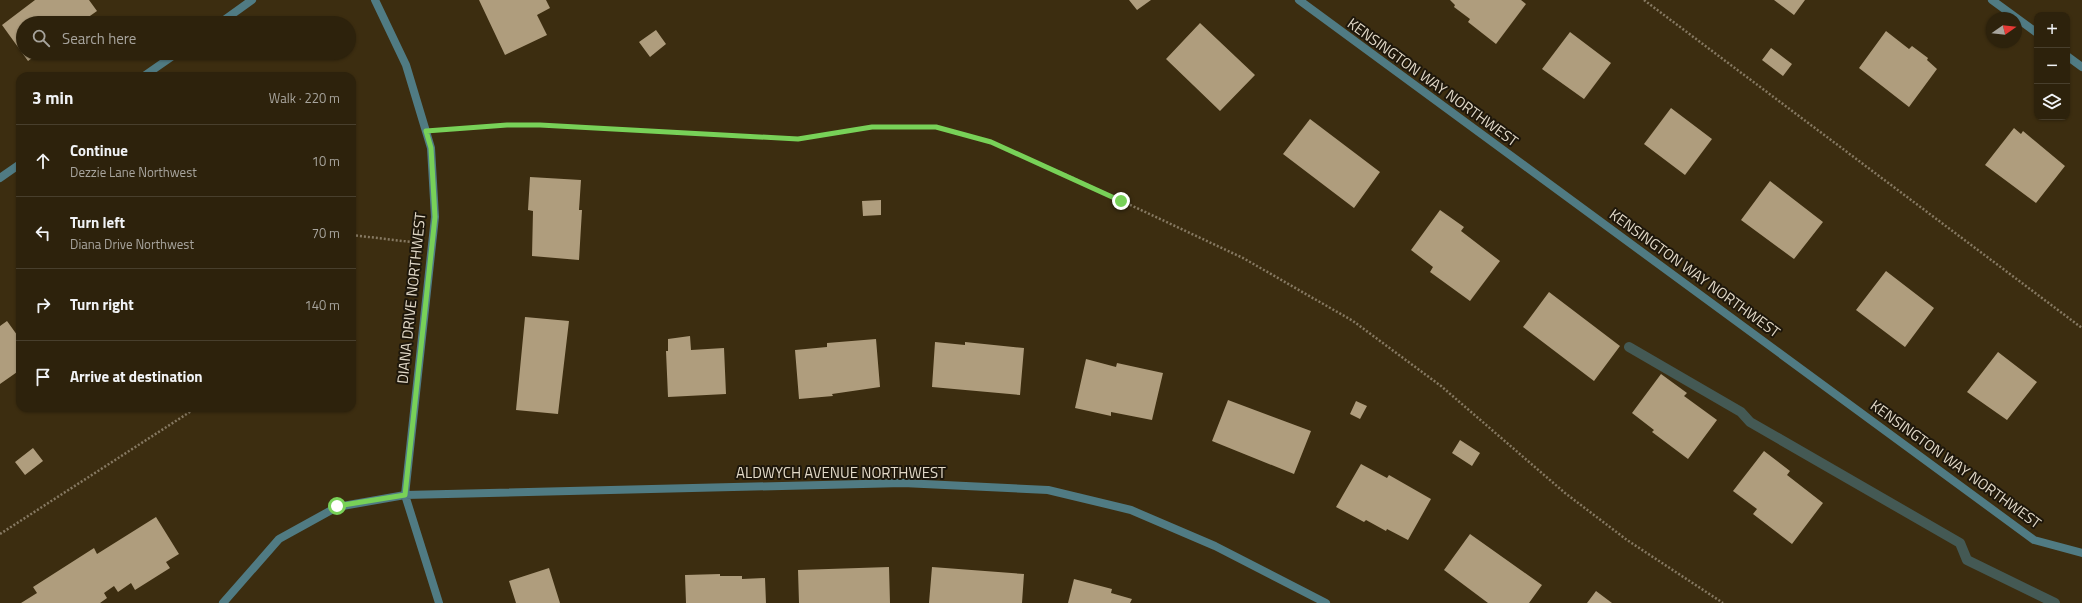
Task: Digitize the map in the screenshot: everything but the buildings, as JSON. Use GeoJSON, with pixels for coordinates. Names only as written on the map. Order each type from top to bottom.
{"type":"FeatureCollection","features":[{"type":"Feature","properties":{"kind":"street"},"geometry":{"type":"LineString","coordinates":[[230,16],[252,0]]}},
{"type":"Feature","properties":{"kind":"street","name":"DIANA DRIVE NORTHWEST"},"geometry":{"type":"LineString","coordinates":[[375,0],[406,65],[431,148],[435,217],[405,495],[439,603]]}},
{"type":"Feature","properties":{"kind":"street","name":"KENSINGTON WAY NORTHWEST"},"geometry":{"type":"LineString","coordinates":[[1299,0],[2034,540],[2082,553]]}},
{"type":"Feature","properties":{"kind":"street"},"geometry":{"type":"LineString","coordinates":[[1992,0],[2034,32]]}},
{"type":"Feature","properties":{"kind":"street"},"geometry":{"type":"LineString","coordinates":[[2070,58],[2082,66]]}},
{"type":"Feature","properties":{"kind":"street"},"geometry":{"type":"LineString","coordinates":[[150,72],[167,60]]}},
{"type":"Feature","properties":{"kind":"street"},"geometry":{"type":"LineString","coordinates":[[0,178],[16,167]]}},
{"type":"Feature","properties":{"kind":"street","name":"ALDWYCH AVENUE NORTHWEST"},"geometry":{"type":"LineString","coordinates":[[223,603],[279,539],[337,506],[405,495],[903,482],[1048,490],[1131,510],[1215,546],[1326,603]]}},
{"type":"Feature","properties":{"kind":"path"},"geometry":{"type":"LineString","coordinates":[[1644,0],[2082,328]]}},
{"type":"Feature","properties":{"kind":"path"},"geometry":{"type":"LineString","coordinates":[[426,131],[499,125],[540,125],[798,139],[872,127],[899,126],[936,127],[991,142],[1073,178],[1243,258],[1353,321],[1441,386],[1565,493],[1627,540],[1723,603]]}},
{"type":"Feature","properties":{"kind":"path"},"geometry":{"type":"LineString","coordinates":[[356,235],[432,244]]}},
{"type":"Feature","properties":{"kind":"path"},"geometry":{"type":"LineString","coordinates":[[0,534],[190,412]]}},
{"type":"Feature","properties":{"kind":"waterway"},"geometry":{"type":"LineString","coordinates":[[1629,347],[1741,412],[1750,422],[1960,543],[1967,560],[2055,603]]}},
{"type":"Feature","properties":{"kind":"route"},"geometry":{"type":"LineString","coordinates":[[337,506],[405,495],[435,217],[431,148],[426,131],[507,125],[540,125],[798,139],[872,127],[936,127],[967,134],[991,142],[1121,201]]}}]}
